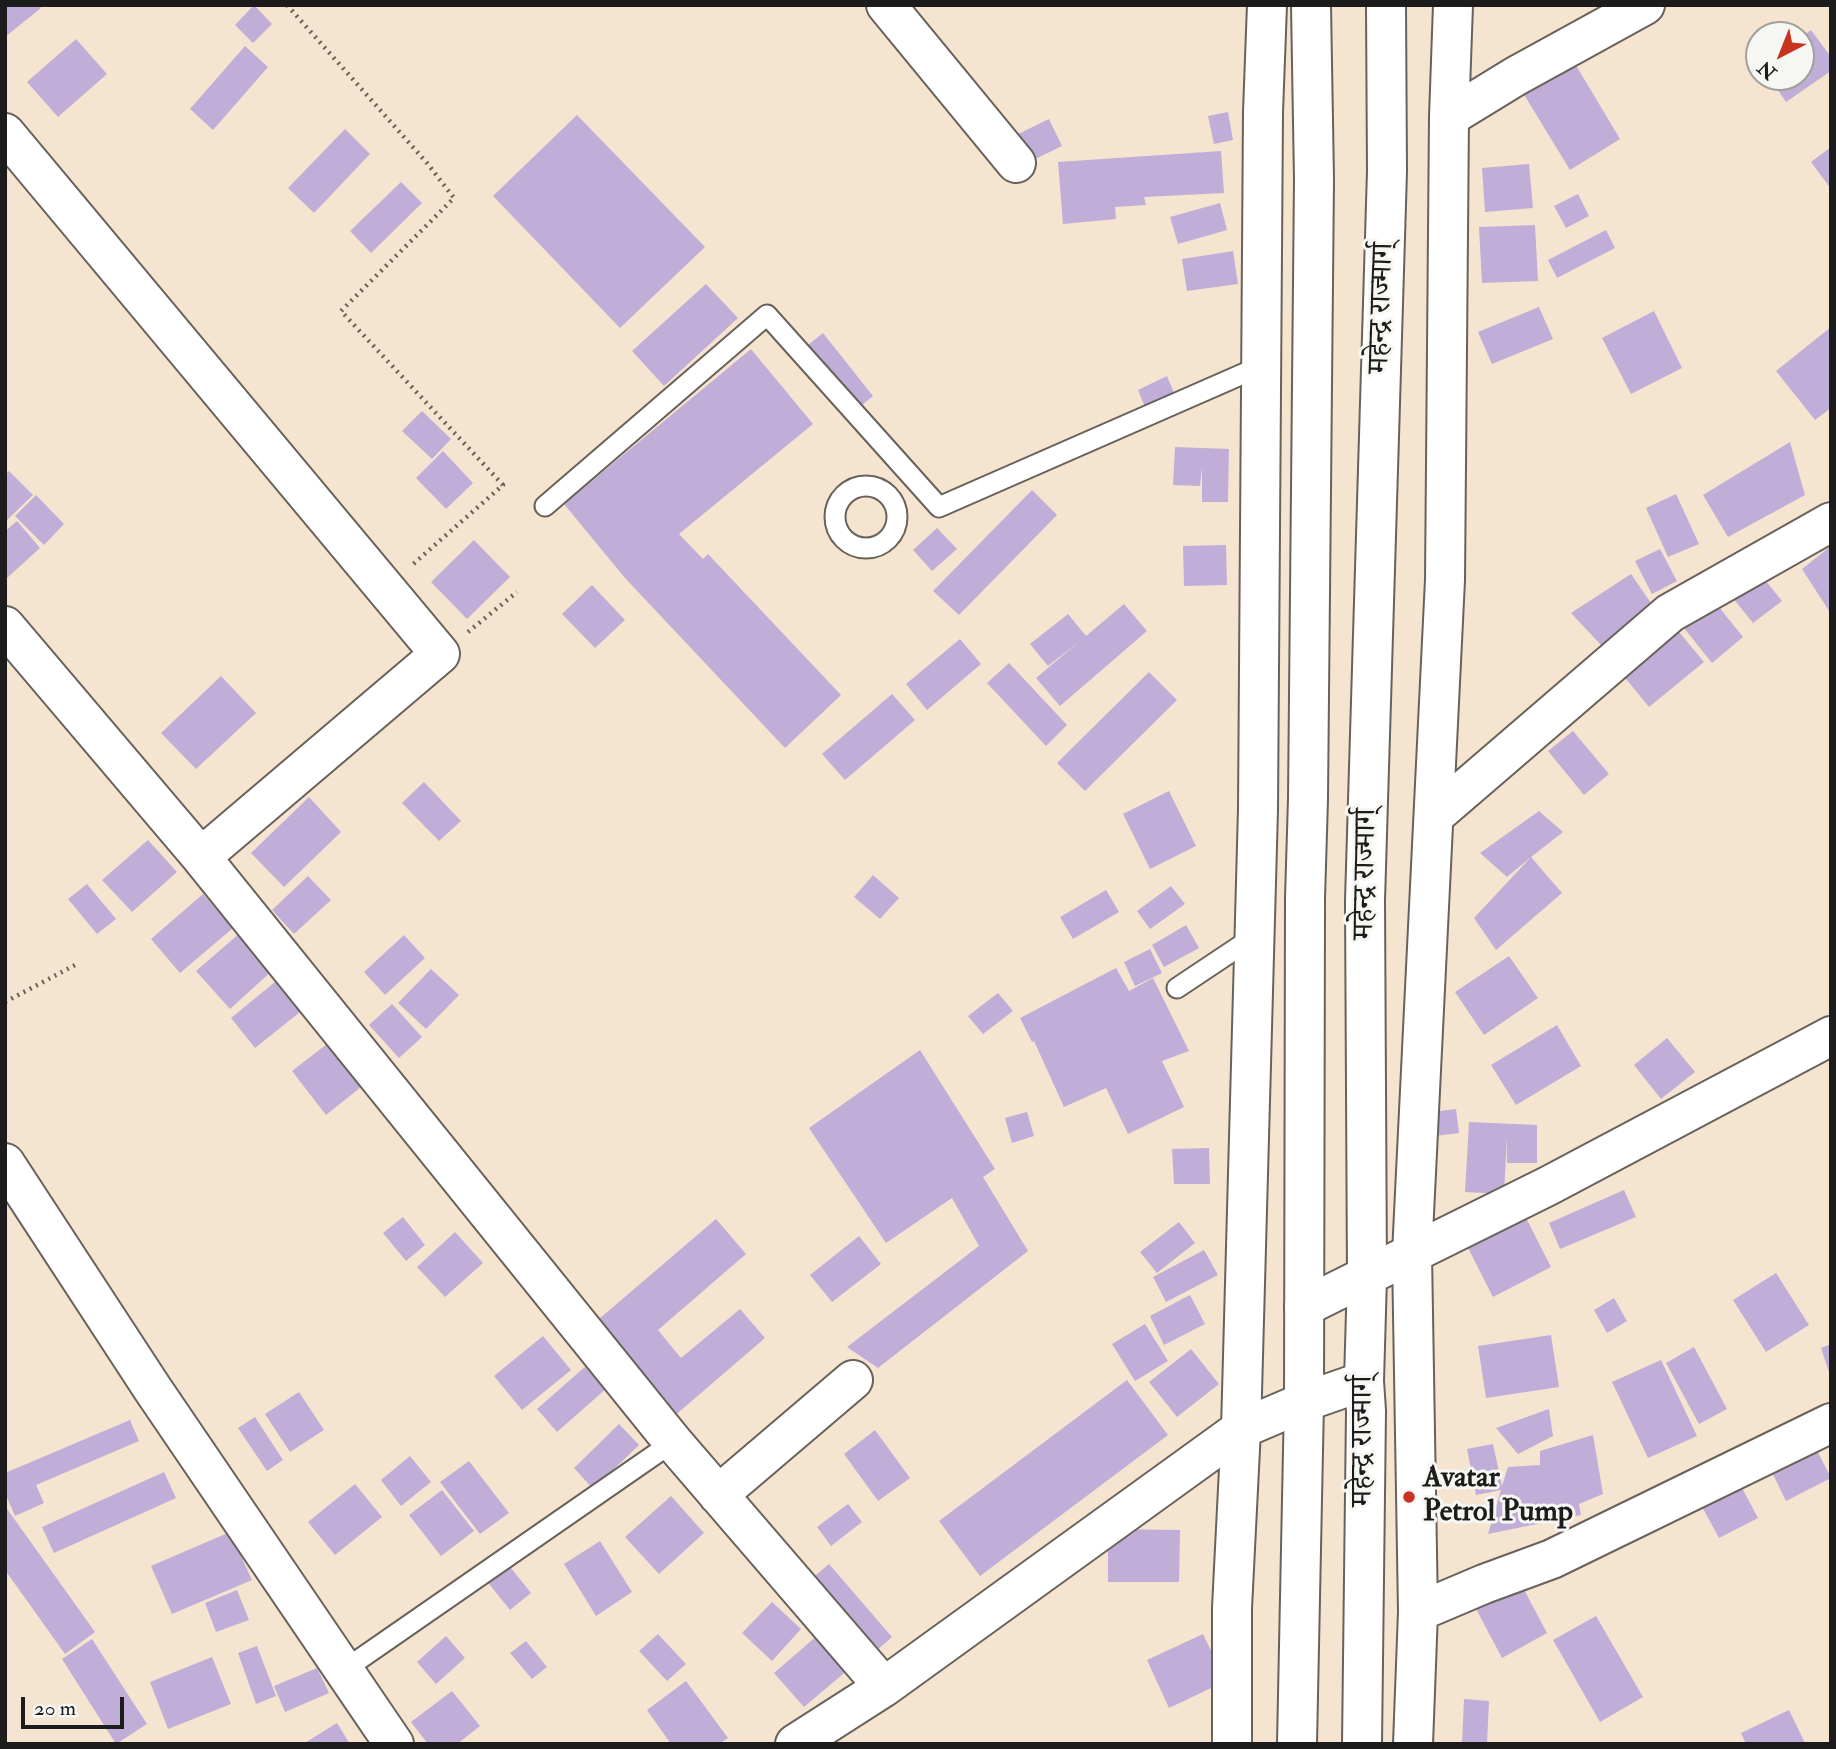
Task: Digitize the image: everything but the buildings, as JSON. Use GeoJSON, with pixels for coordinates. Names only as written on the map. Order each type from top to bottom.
{"type":"FeatureCollection","features":[{"type":"Feature","properties":{"kind":"main road"},"geometry":{"type":"LineString","coordinates":[[886,5],[1016,163]]}},
{"type":"Feature","properties":{"kind":"main road"},"geometry":{"type":"LineString","coordinates":[[1232,1744],[1232,1608],[1241,1429],[1258,795],[1266,5]]}},
{"type":"Feature","properties":{"kind":"main road","name":"महेन्द्र राज्मार्ग्"},"geometry":{"type":"LineString","coordinates":[[1297,1744],[1304,1402],[1305,898],[1314,179],[1311,5]]}},
{"type":"Feature","properties":{"kind":"main road","name":"महेन्द्र राज्मार्ग्"},"geometry":{"type":"LineString","coordinates":[[1362,1744],[1367,1277],[1365,900],[1387,171],[1386,5]]}},
{"type":"Feature","properties":{"kind":"main road"},"geometry":{"type":"LineString","coordinates":[[1413,1744],[1418,1612],[1412,1254],[1445,580],[1452,5]]}},
{"type":"Feature","properties":{"kind":"main road"},"geometry":{"type":"LineString","coordinates":[[1449,117],[1516,76],[1645,5]]}},
{"type":"Feature","properties":{"kind":"main road"},"geometry":{"type":"LineString","coordinates":[[5,133],[440,654],[201,857]]}},
{"type":"Feature","properties":{"kind":"main road"},"geometry":{"type":"LineString","coordinates":[[1434,816],[1670,613],[1831,522]]}},
{"type":"Feature","properties":{"kind":"main road"},"geometry":{"type":"LineString","coordinates":[[5,626],[201,857],[673,1442],[884,1687]]}},
{"type":"Feature","properties":{"kind":"main road"},"geometry":{"type":"LineString","coordinates":[[1304,1307],[1548,1186],[1831,1037]]}},
{"type":"Feature","properties":{"kind":"main road"},"geometry":{"type":"LineString","coordinates":[[5,1163],[152,1388],[394,1744]]}},
{"type":"Feature","properties":{"kind":"main road"},"geometry":{"type":"LineString","coordinates":[[718,1496],[853,1380]]}},
{"type":"Feature","properties":{"kind":"main road"},"geometry":{"type":"LineString","coordinates":[[795,1744],[884,1687],[1241,1429],[1304,1402],[1364,1381]]}},
{"type":"Feature","properties":{"kind":"main road"},"geometry":{"type":"LineString","coordinates":[[1418,1612],[1552,1559],[1831,1423]]}},
{"type":"Feature","properties":{"kind":"lane"},"geometry":{"type":"LineString","coordinates":[[545,506],[767,315],[939,507],[1261,366]]}},
{"type":"Feature","properties":{"kind":"lane"},"geometry":{"type":"LineString","coordinates":[[889,496],[911,475]]}},
{"type":"Feature","properties":{"kind":"lane"},"geometry":{"type":"LineString","coordinates":[[1177,988],[1255,936]]}},
{"type":"Feature","properties":{"kind":"lane"},"geometry":{"type":"LineString","coordinates":[[344,1670],[673,1442]]}},
{"type":"Feature","properties":{"kind":"path"},"geometry":{"type":"LineString","coordinates":[[287,5],[427,163],[454,198],[341,311],[503,485],[386,588]]}},
{"type":"Feature","properties":{"kind":"path"},"geometry":{"type":"LineString","coordinates":[[440,654],[517,592]]}},
{"type":"Feature","properties":{"kind":"path"},"geometry":{"type":"LineString","coordinates":[[5,1002],[77,964]]}},
{"type":"Feature","properties":{"kind":"place","name":"Avatar Petrol Pump"},"geometry":{"type":"Point","coordinates":[1409,1497]}}]}
